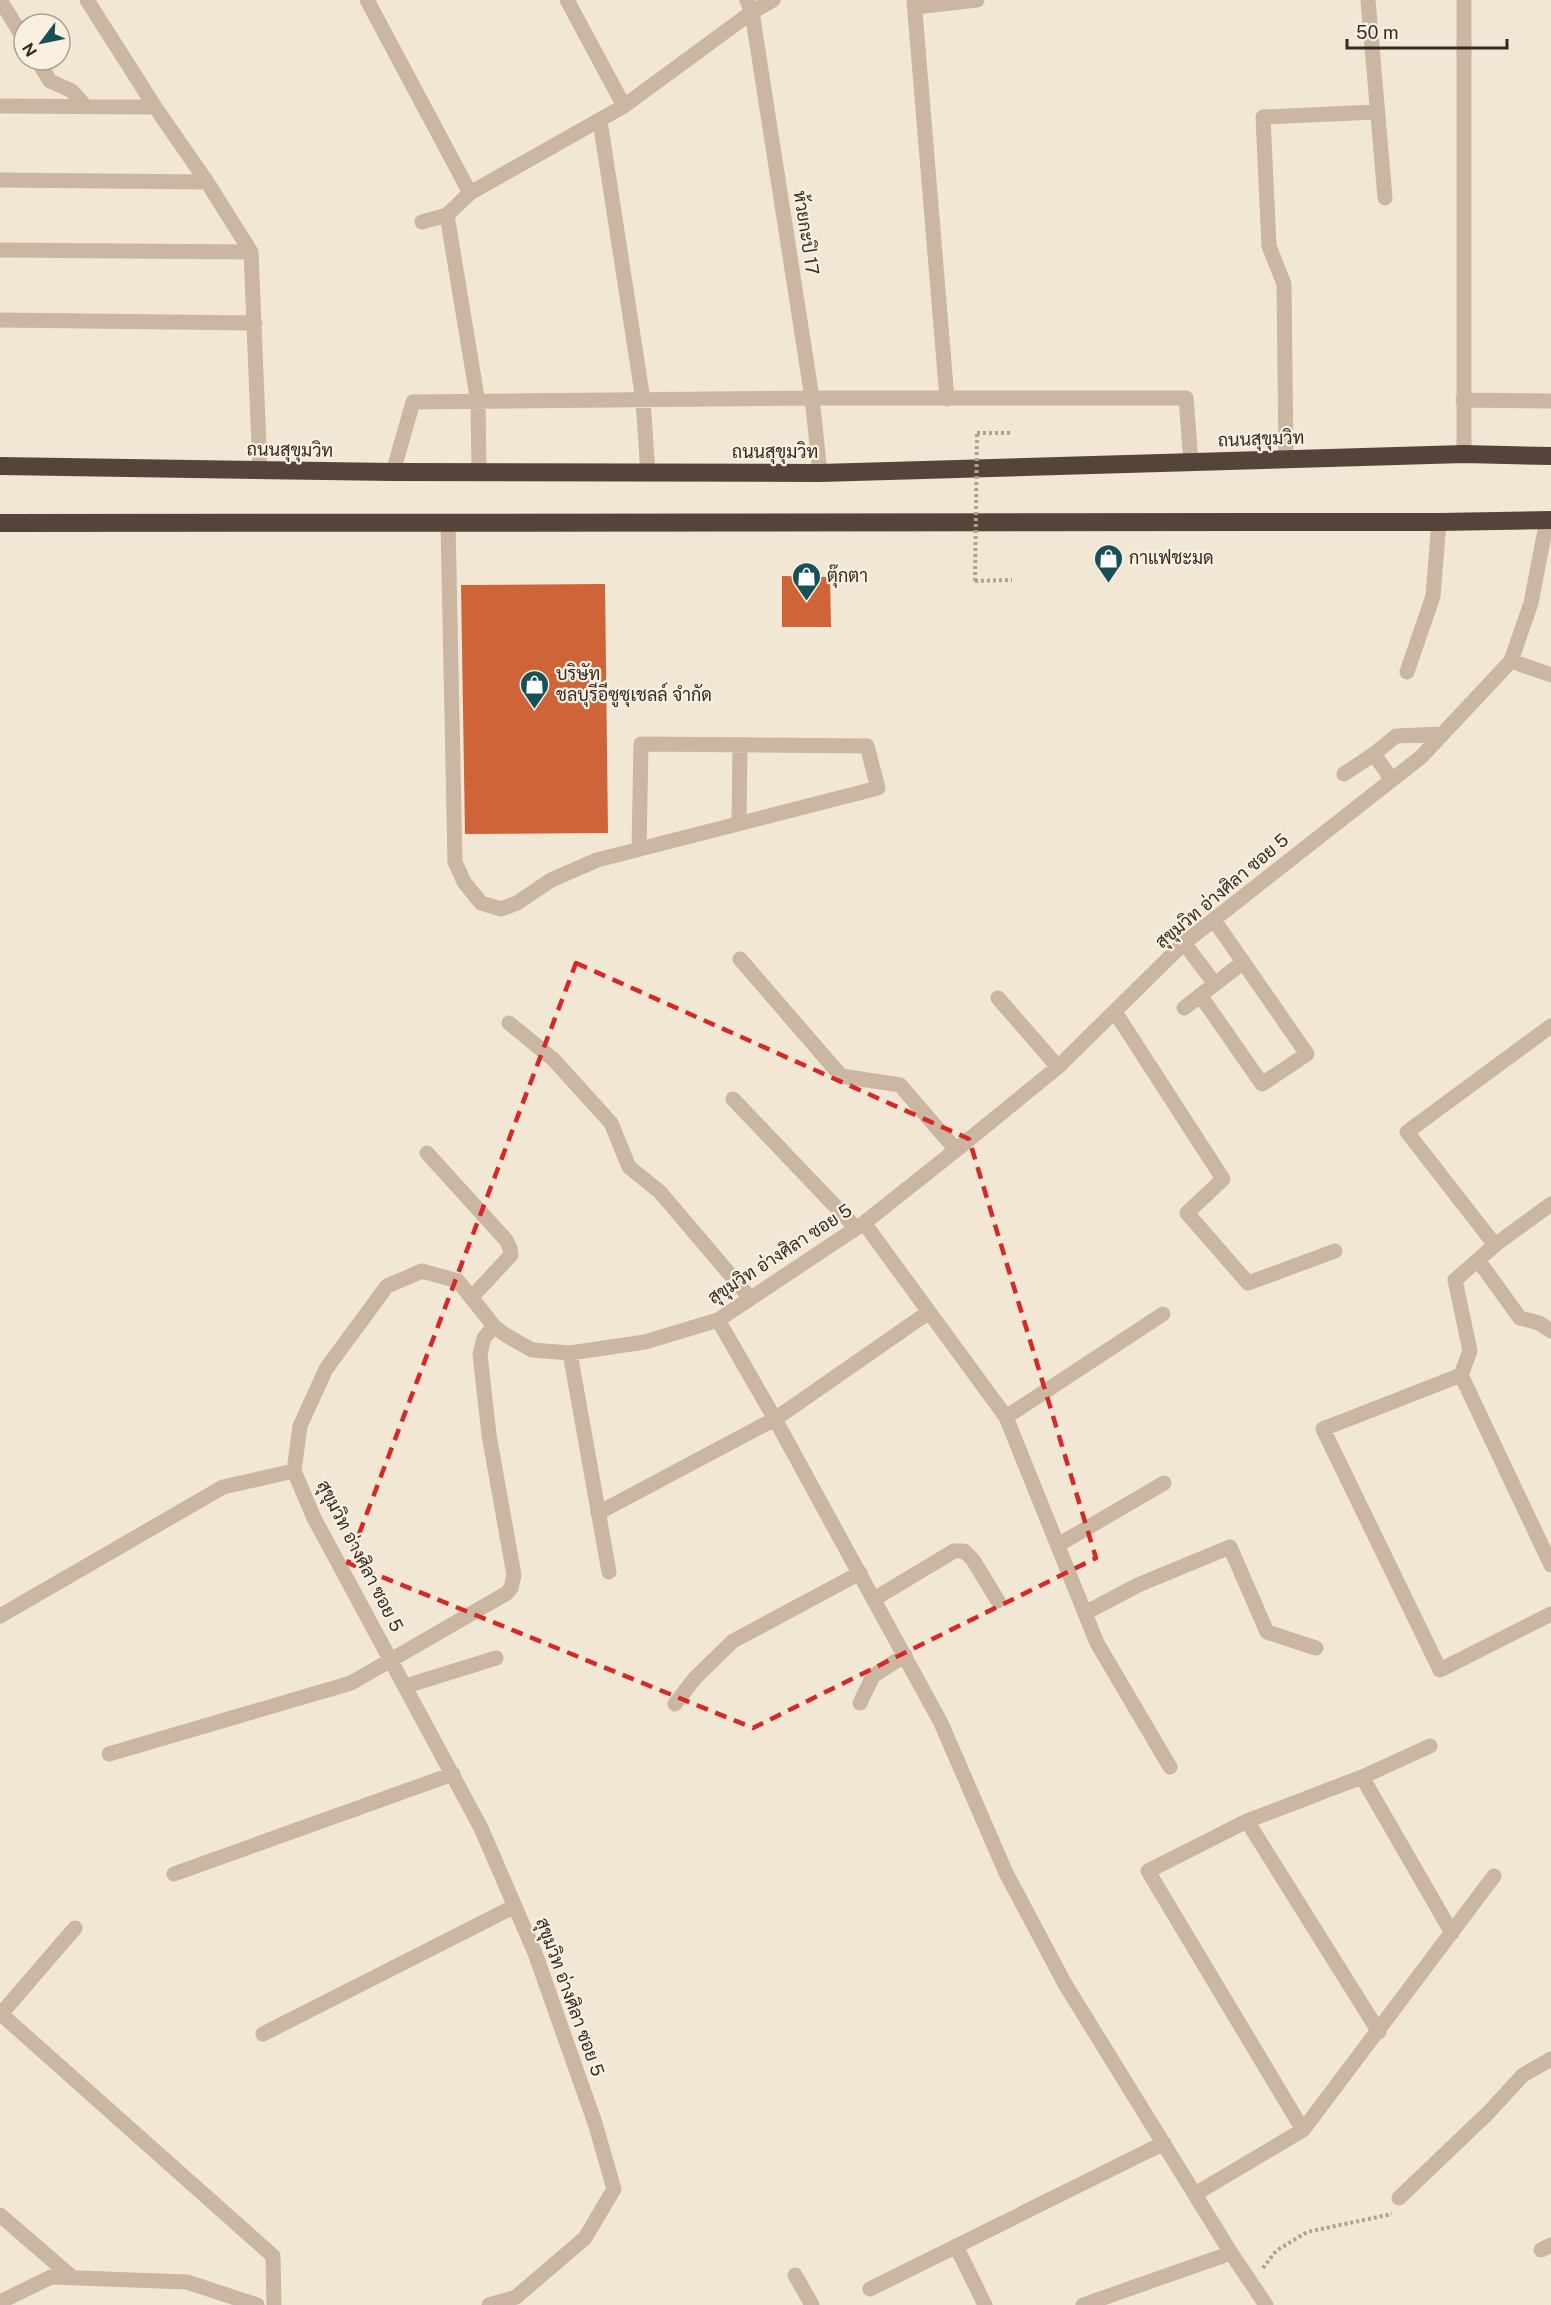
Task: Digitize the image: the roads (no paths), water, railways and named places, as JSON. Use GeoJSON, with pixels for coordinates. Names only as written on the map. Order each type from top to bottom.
{"type":"FeatureCollection","features":[{"type":"Feature","properties":{"kind":"highway","name":"ถนนสุขุมวิท"},"geometry":{"type":"LineString","coordinates":[[0,466],[393,472],[820,473],[1464,454],[1551,456]]}},
{"type":"Feature","properties":{"kind":"highway"},"geometry":{"type":"LineString","coordinates":[[0,523],[1549,520]]}},
{"type":"Feature","properties":{"kind":"street"},"geometry":{"type":"LineString","coordinates":[[0,0],[12,20]]}},
{"type":"Feature","properties":{"kind":"street"},"geometry":{"type":"LineString","coordinates":[[87,0],[251,252],[260,470]]}},
{"type":"Feature","properties":{"kind":"street"},"geometry":{"type":"LineString","coordinates":[[367,0],[470,193]]}},
{"type":"Feature","properties":{"kind":"street"},"geometry":{"type":"LineString","coordinates":[[567,0],[624,106]]}},
{"type":"Feature","properties":{"kind":"street"},"geometry":{"type":"LineString","coordinates":[[423,222],[447,215],[470,193],[624,106],[749,6],[773,0]]}},
{"type":"Feature","properties":{"kind":"street"},"geometry":{"type":"LineString","coordinates":[[947,399],[915,4],[977,0]]}},
{"type":"Feature","properties":{"kind":"street"},"geometry":{"type":"LineString","coordinates":[[1368,0],[1385,198]]}},
{"type":"Feature","properties":{"kind":"street"},"geometry":{"type":"LineString","coordinates":[[1464,0],[1464,454]]}},
{"type":"Feature","properties":{"kind":"street","name":"ห้วยกะปิ 17"},"geometry":{"type":"LineString","coordinates":[[749,6],[812,398],[820,473]]}},
{"type":"Feature","properties":{"kind":"street"},"geometry":{"type":"LineString","coordinates":[[44,72],[50,81],[72,91],[86,106]]}},
{"type":"Feature","properties":{"kind":"street"},"geometry":{"type":"LineString","coordinates":[[0,106],[155,107]]}},
{"type":"Feature","properties":{"kind":"street"},"geometry":{"type":"LineString","coordinates":[[1286,459],[1284,284],[1269,246],[1263,117],[1377,112]]}},
{"type":"Feature","properties":{"kind":"street"},"geometry":{"type":"LineString","coordinates":[[600,121],[643,400],[648,474]]}},
{"type":"Feature","properties":{"kind":"street"},"geometry":{"type":"LineString","coordinates":[[0,180],[207,182]]}},
{"type":"Feature","properties":{"kind":"street"},"geometry":{"type":"LineString","coordinates":[[447,215],[478,403],[479,472]]}},
{"type":"Feature","properties":{"kind":"street"},"geometry":{"type":"LineString","coordinates":[[0,250],[251,252]]}},
{"type":"Feature","properties":{"kind":"street"},"geometry":{"type":"LineString","coordinates":[[0,320],[255,323]]}},
{"type":"Feature","properties":{"kind":"street"},"geometry":{"type":"LineString","coordinates":[[393,472],[413,402],[812,398],[1186,398],[1191,462]]}},
{"type":"Feature","properties":{"kind":"street"},"geometry":{"type":"LineString","coordinates":[[1463,400],[1551,401]]}},
{"type":"Feature","properties":{"kind":"street","name":"สุขุมวิท อ่างศิลา ซอย 5"},"geometry":{"type":"LineString","coordinates":[[489,2305],[516,2297],[585,2238],[614,2189],[595,2123],[535,1953],[481,1828],[314,1518],[294,1471],[300,1426],[326,1369],[387,1286],[422,1271],[458,1281],[494,1326],[532,1350],[570,1353],[645,1342],[718,1320],[860,1225],[1058,1067],[1184,943],[1421,757],[1511,661],[1531,603],[1549,520]]}},
{"type":"Feature","properties":{"kind":"street"},"geometry":{"type":"LineString","coordinates":[[1407,672],[1433,596],[1439,522]]}},
{"type":"Feature","properties":{"kind":"street"},"geometry":{"type":"LineString","coordinates":[[448,523],[455,862],[464,882],[481,903],[501,909],[517,903],[550,880],[597,860],[878,788],[867,746],[641,744],[639,849]]}},
{"type":"Feature","properties":{"kind":"street"},"geometry":{"type":"LineString","coordinates":[[1511,661],[1551,675]]}},
{"type":"Feature","properties":{"kind":"street"},"geometry":{"type":"LineString","coordinates":[[1344,774],[1396,736],[1443,734]]}},
{"type":"Feature","properties":{"kind":"street"},"geometry":{"type":"LineString","coordinates":[[739,823],[740,745]]}},
{"type":"Feature","properties":{"kind":"street"},"geometry":{"type":"LineString","coordinates":[[1374,754],[1392,780]]}},
{"type":"Feature","properties":{"kind":"street"},"geometry":{"type":"LineString","coordinates":[[1200,995],[1262,1084],[1307,1054],[1214,920]]}},
{"type":"Feature","properties":{"kind":"street"},"geometry":{"type":"LineString","coordinates":[[1184,943],[1215,984]]}},
{"type":"Feature","properties":{"kind":"street"},"geometry":{"type":"LineString","coordinates":[[740,959],[841,1076],[900,1085],[956,1150]]}},
{"type":"Feature","properties":{"kind":"street"},"geometry":{"type":"LineString","coordinates":[[1184,1008],[1242,963]]}},
{"type":"Feature","properties":{"kind":"street"},"geometry":{"type":"LineString","coordinates":[[998,998],[1058,1067]]}},
{"type":"Feature","properties":{"kind":"street"},"geometry":{"type":"LineString","coordinates":[[1115,1012],[1222,1179],[1187,1214],[1248,1283],[1335,1251]]}},
{"type":"Feature","properties":{"kind":"street"},"geometry":{"type":"LineString","coordinates":[[509,1023],[553,1059],[611,1123],[629,1167],[660,1192],[750,1299]]}},
{"type":"Feature","properties":{"kind":"street"},"geometry":{"type":"LineString","coordinates":[[1495,1245],[1407,1132],[1551,1026]]}},
{"type":"Feature","properties":{"kind":"street"},"geometry":{"type":"LineString","coordinates":[[733,1099],[860,1225],[929,1312],[1006,1417],[1097,1643],[1170,1767]]}},
{"type":"Feature","properties":{"kind":"street"},"geometry":{"type":"LineString","coordinates":[[427,1153],[506,1240],[510,1248],[511,1256],[472,1297]]}},
{"type":"Feature","properties":{"kind":"street"},"geometry":{"type":"LineString","coordinates":[[1551,1204],[1495,1245],[1455,1280],[1470,1351],[1461,1375],[1551,1565]]}},
{"type":"Feature","properties":{"kind":"street"},"geometry":{"type":"LineString","coordinates":[[1478,1260],[1520,1318],[1539,1323],[1551,1331]]}},
{"type":"Feature","properties":{"kind":"street"},"geometry":{"type":"LineString","coordinates":[[598,1514],[775,1419],[929,1312]]}},
{"type":"Feature","properties":{"kind":"street"},"geometry":{"type":"LineString","coordinates":[[1006,1417],[1163,1314]]}},
{"type":"Feature","properties":{"kind":"street"},"geometry":{"type":"LineString","coordinates":[[718,1320],[775,1419],[941,1723],[1006,1873],[1060,1974],[1266,2305]]}},
{"type":"Feature","properties":{"kind":"street"},"geometry":{"type":"LineString","coordinates":[[109,1754],[351,1683],[487,1606],[511,1588],[514,1575],[489,1435],[480,1354],[484,1338],[494,1326]]}},
{"type":"Feature","properties":{"kind":"street"},"geometry":{"type":"LineString","coordinates":[[570,1353],[609,1572]]}},
{"type":"Feature","properties":{"kind":"street"},"geometry":{"type":"LineString","coordinates":[[1461,1375],[1323,1429],[1440,1670],[1551,1614]]}},
{"type":"Feature","properties":{"kind":"street"},"geometry":{"type":"LineString","coordinates":[[0,1616],[223,1487],[294,1471]]}},
{"type":"Feature","properties":{"kind":"street"},"geometry":{"type":"LineString","coordinates":[[1058,1545],[1164,1484]]}},
{"type":"Feature","properties":{"kind":"street"},"geometry":{"type":"LineString","coordinates":[[1085,1613],[1138,1585],[1230,1547],[1267,1632],[1316,1648]]}},
{"type":"Feature","properties":{"kind":"street"},"geometry":{"type":"LineString","coordinates":[[874,1599],[954,1551],[964,1551],[973,1560],[998,1601]]}},
{"type":"Feature","properties":{"kind":"street"},"geometry":{"type":"LineString","coordinates":[[675,1704],[695,1678],[733,1641],[860,1573]]}},
{"type":"Feature","properties":{"kind":"street"},"geometry":{"type":"LineString","coordinates":[[860,1703],[873,1676],[905,1655]]}},
{"type":"Feature","properties":{"kind":"street"},"geometry":{"type":"LineString","coordinates":[[406,1686],[496,1659]]}},
{"type":"Feature","properties":{"kind":"street"},"geometry":{"type":"LineString","coordinates":[[1303,2130],[1148,1871],[1247,1821],[1362,1777],[1430,1746]]}},
{"type":"Feature","properties":{"kind":"street"},"geometry":{"type":"LineString","coordinates":[[174,1874],[453,1774]]}},
{"type":"Feature","properties":{"kind":"street"},"geometry":{"type":"LineString","coordinates":[[1362,1777],[1452,1933]]}},
{"type":"Feature","properties":{"kind":"street"},"geometry":{"type":"LineString","coordinates":[[1247,1821],[1379,2032]]}},
{"type":"Feature","properties":{"kind":"street"},"geometry":{"type":"LineString","coordinates":[[1195,2194],[1303,2130],[1379,2032],[1494,1876]]}},
{"type":"Feature","properties":{"kind":"street"},"geometry":{"type":"LineString","coordinates":[[263,2034],[515,1906]]}},
{"type":"Feature","properties":{"kind":"street"},"geometry":{"type":"LineString","coordinates":[[75,1928],[0,2015],[273,2256],[274,2305]]}},
{"type":"Feature","properties":{"kind":"street"},"geometry":{"type":"LineString","coordinates":[[1399,2205],[1524,2075],[1551,2059]]}},
{"type":"Feature","properties":{"kind":"street"},"geometry":{"type":"LineString","coordinates":[[870,2289],[1164,2143]]}},
{"type":"Feature","properties":{"kind":"street"},"geometry":{"type":"LineString","coordinates":[[0,2215],[73,2278]]}},
{"type":"Feature","properties":{"kind":"street"},"geometry":{"type":"LineString","coordinates":[[956,2246],[985,2305]]}},
{"type":"Feature","properties":{"kind":"street"},"geometry":{"type":"LineString","coordinates":[[1083,2305],[1232,2253]]}},
{"type":"Feature","properties":{"kind":"street"},"geometry":{"type":"LineString","coordinates":[[795,2275],[812,2305]]}},
{"type":"Feature","properties":{"kind":"street"},"geometry":{"type":"LineString","coordinates":[[0,2302],[51,2277],[187,2282],[257,2305]]}},
{"type":"Feature","properties":{"kind":"place","name":"กาแฟชะมด"},"geometry":{"type":"Point","coordinates":[1108,584]}},
{"type":"Feature","properties":{"kind":"place","name":"ตุ๊กตา"},"geometry":{"type":"Point","coordinates":[806,602]}},
{"type":"Feature","properties":{"kind":"place","name":"บริษัท ชลบุรีอีซูซุเชลล์ จำกัด"},"geometry":{"type":"Point","coordinates":[535,710]}}]}
